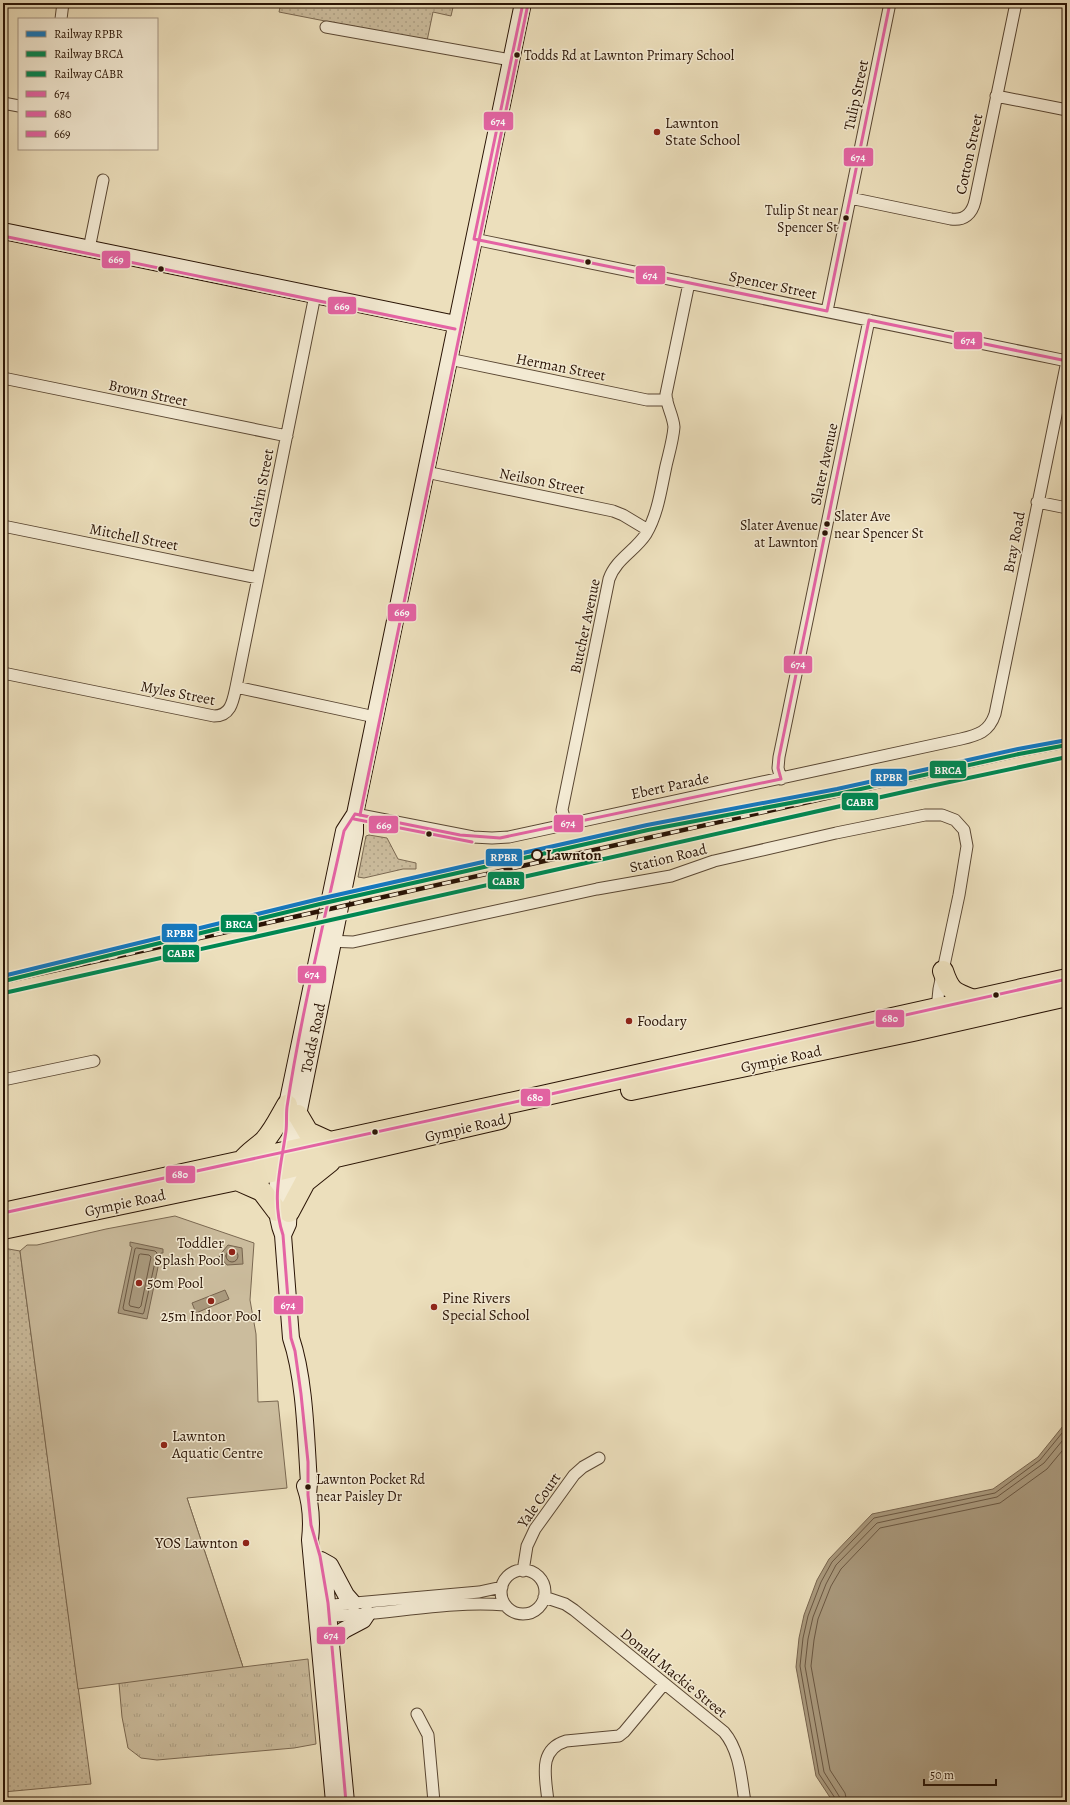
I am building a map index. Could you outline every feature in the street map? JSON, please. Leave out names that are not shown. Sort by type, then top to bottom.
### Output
[{"type":"highway","points":[[943,971],[947,983],[952,991],[974,1000]]},
{"type":"highway","name":"Gympie Road","points":[[941,1016],[974,1000],[1067,979]]},
{"type":"highway","name":"Gympie Road","points":[[3,1229],[286,1160],[941,1016],[1067,996]]},
{"type":"highway","points":[[293,1110],[308,1132],[332,1150],[323,1168],[305,1182],[283,1212],[240,1171],[248,1152],[264,1141],[293,1110]]},
{"type":"highway","name":"Gympie Road","points":[[3,1213],[240,1171]]},
{"type":"street","points":[[61,18],[63,3]]},
{"type":"street","name":"Todds Road","points":[[311,1525],[308,1495],[304,1484],[292,1408],[288,1352],[290,1338],[283,1234],[278,1223],[283,1212],[277,1189],[286,1160],[293,1110],[327,941],[344,830],[355,814],[523,3]]},
{"type":"street","name":"Tulip Street","points":[[827,312],[890,3]]},
{"type":"street","name":"Cotton Street","points":[[850,198],[958,220],[967,216],[971,212],[975,202],[1016,3]]},
{"type":"street","points":[[326,28],[511,60]]},
{"type":"street","points":[[996,96],[1067,110]]},
{"type":"street","points":[[3,103],[18,106]]},
{"type":"street","points":[[89,249],[103,180]]},
{"type":"street","points":[[3,231],[456,324]]},
{"type":"street","name":"Spencer Street","points":[[474,239],[1067,361]]},
{"type":"street","name":"Butcher Avenue","points":[[566,824],[562,810],[609,579],[612,571],[637,545],[648,530],[658,505],[673,431],[673,419],[666,400],[667,390],[689,283]]},
{"type":"street","name":"Galvin Street","points":[[236,687],[315,295]]},
{"type":"street","name":"Slater Avenue","points":[[781,779],[778,768],[779,757],[869,320]]},
{"type":"street","name":"Herman Street","points":[[449,359],[647,400],[666,400]]},
{"type":"street","name":"Bray Road","points":[[988,728],[995,714],[1037,502],[1066,375],[1067,361]]},
{"type":"street","name":"Brown Street","points":[[3,378],[287,436]]},
{"type":"street","name":"Neilson Street","points":[[426,472],[613,511],[623,514],[648,530]]},
{"type":"street","points":[[1037,502],[1067,508]]},
{"type":"street","name":"Mitchell Street","points":[[3,526],[258,578]]},
{"type":"street","name":"Myles Street","points":[[3,673],[214,716],[219,716],[227,712],[232,703],[236,687],[375,717]]},
{"type":"street","name":"Ebert Parade","points":[[355,814],[484,838],[509,837],[974,736],[988,728]]},
{"type":"street","name":"Station Road","points":[[327,941],[353,942],[591,890],[647,881],[671,876],[714,861],[829,834],[912,817],[934,815],[949,817],[959,824],[964,830],[967,846],[961,887],[939,989],[941,1016]]},
{"type":"street","points":[[3,1080],[94,1060]]},
{"type":"street","name":"Yale Court","points":[[523,1571],[527,1546],[535,1529],[574,1475],[583,1467],[599,1458]]},
{"type":"street","points":[[311,1525],[321,1560],[334,1802]]},
{"type":"street","points":[[311,1525],[310,1540],[323,1613],[331,1642],[346,1802]]},
{"type":"street","points":[[321,1560],[330,1565],[346,1595],[353,1604]]},
{"type":"street","points":[[523,1571],[533,1573],[538,1577],[544,1586],[544,1597],[537,1609],[524,1614],[510,1610],[505,1605],[501,1593],[502,1587],[507,1577],[512,1574],[523,1571]]},
{"type":"street","points":[[323,1613],[333,1605],[479,1592],[502,1587]]},
{"type":"street","name":"Donald Mackie Street","points":[[544,1597],[565,1604],[574,1610],[724,1732],[736,1753],[745,1802]]},
{"type":"street","points":[[323,1613],[367,1614],[467,1603],[505,1605]]},
{"type":"street","points":[[331,1642],[344,1630],[363,1620],[367,1614]]},
{"type":"street","points":[[548,1802],[545,1768],[548,1754],[552,1749],[558,1744],[566,1741],[619,1736],[664,1684]]},
{"type":"street","points":[[417,1714],[428,1735],[434,1802]]},
{"type":"green space","points":[[281,3],[454,3],[451,16],[433,12],[427,41],[279,12]]},
{"type":"green space","points":[[369,835],[387,838],[398,859],[416,863],[416,869],[403,869],[364,878],[358,877],[366,836]]},
{"type":"green space","name":"Lawnton Aquatic Centre","points":[[175,1216],[254,1243],[250,1300],[256,1334],[258,1402],[278,1401],[287,1488],[187,1498],[243,1667],[78,1689],[20,1251],[27,1245],[37,1245],[106,1229]]},
{"type":"green space","points":[[3,1248],[20,1251],[91,1784],[3,1792]]},
{"type":"green space","points":[[187,1498],[243,1667],[308,1659],[316,1744],[294,1748],[157,1760],[141,1758],[128,1748],[122,1717],[117,1661]]},
{"type":"water","name":"50m Pool","points":[[130,1242],[163,1249],[147,1319],[118,1313],[132,1247],[130,1246]]},
{"type":"water","name":"Toddler Splash Pool","points":[[228,1245],[242,1248],[243,1264],[227,1265],[219,1256]]},
{"type":"water","name":"25m Indoor Pool","points":[[225,1290],[229,1299],[196,1313],[192,1303]]},
{"type":"water","points":[[1067,1416],[1067,1802],[833,1802],[816,1776],[796,1667],[799,1638],[804,1615],[817,1580],[829,1559],[872,1514],[993,1489],[1038,1457],[1063,1426]]},
{"type":"railway","points":[[3,982],[1019,755],[1067,746]]},
{"type":"rail line","name":"RPBR","points":[[3,976],[319,899],[647,825],[837,789],[1018,749],[1067,740]]},
{"type":"rail line","name":"BRCA","points":[[4,981],[320,904],[648,830],[838,794],[1019,754],[1067,745]]},
{"type":"rail line","name":"CABR","points":[[4,993],[926,787],[1067,757]]},
{"type":"transit line","name":"674","points":[[474,239],[523,3]]},
{"type":"transit line","name":"674","points":[[827,311],[890,3]]},
{"type":"transit line","name":"669","points":[[360,815],[528,4]]},
{"type":"transit line","name":"669","points":[[3,236],[455,329]]},
{"type":"transit line","name":"674","points":[[474,239],[827,311]]},
{"type":"transit line","name":"674","points":[[869,320],[1067,361]]},
{"type":"transit line","name":"674","points":[[781,779],[778,768],[779,757],[869,320]]},
{"type":"transit line","name":"674","points":[[355,814],[460,835],[500,838],[781,779]]},
{"type":"transit line","name":"674","points":[[346,1802],[328,1603],[320,1556],[311,1525],[308,1495],[308,1462],[301,1394],[295,1351],[291,1338],[283,1235],[279,1222],[277,1196],[286,1131],[287,1107],[306,1003],[344,831],[355,814]]},
{"type":"transit line","name":"669","points":[[354,819],[472,842]]},
{"type":"transit line","name":"680","points":[[3,1213],[533,1098],[1067,979]]},
{"type":"place","name":"Todds Rd at Lawnton Primary School","points":[[517,55]]},
{"type":"place","name":"Lawnton State School","points":[[657,132]]},
{"type":"place","name":"Tulip St near Spencer St","points":[[846,218]]},
{"type":"place","name":"Slater Ave near Spencer St","points":[[827,524]]},
{"type":"place","name":"Slater Avenue at Lawnton","points":[[825,533]]},
{"type":"place","name":"Lawnton","points":[[537,855]]},
{"type":"place","name":"Foodary","points":[[629,1021]]},
{"type":"place","name":"Toddler Splash Pool","points":[[232,1252]]},
{"type":"place","name":"50m Pool","points":[[139,1283]]},
{"type":"place","name":"25m Indoor Pool","points":[[211,1301]]},
{"type":"place","name":"Pine Rivers Special School","points":[[434,1307]]},
{"type":"place","name":"Lawnton Aquatic Centre","points":[[164,1445]]},
{"type":"place","name":"Lawnton Pocket Rd near Paisley Dr","points":[[308,1487]]},
{"type":"place","name":"YOS Lawnton","points":[[246,1543]]}]
